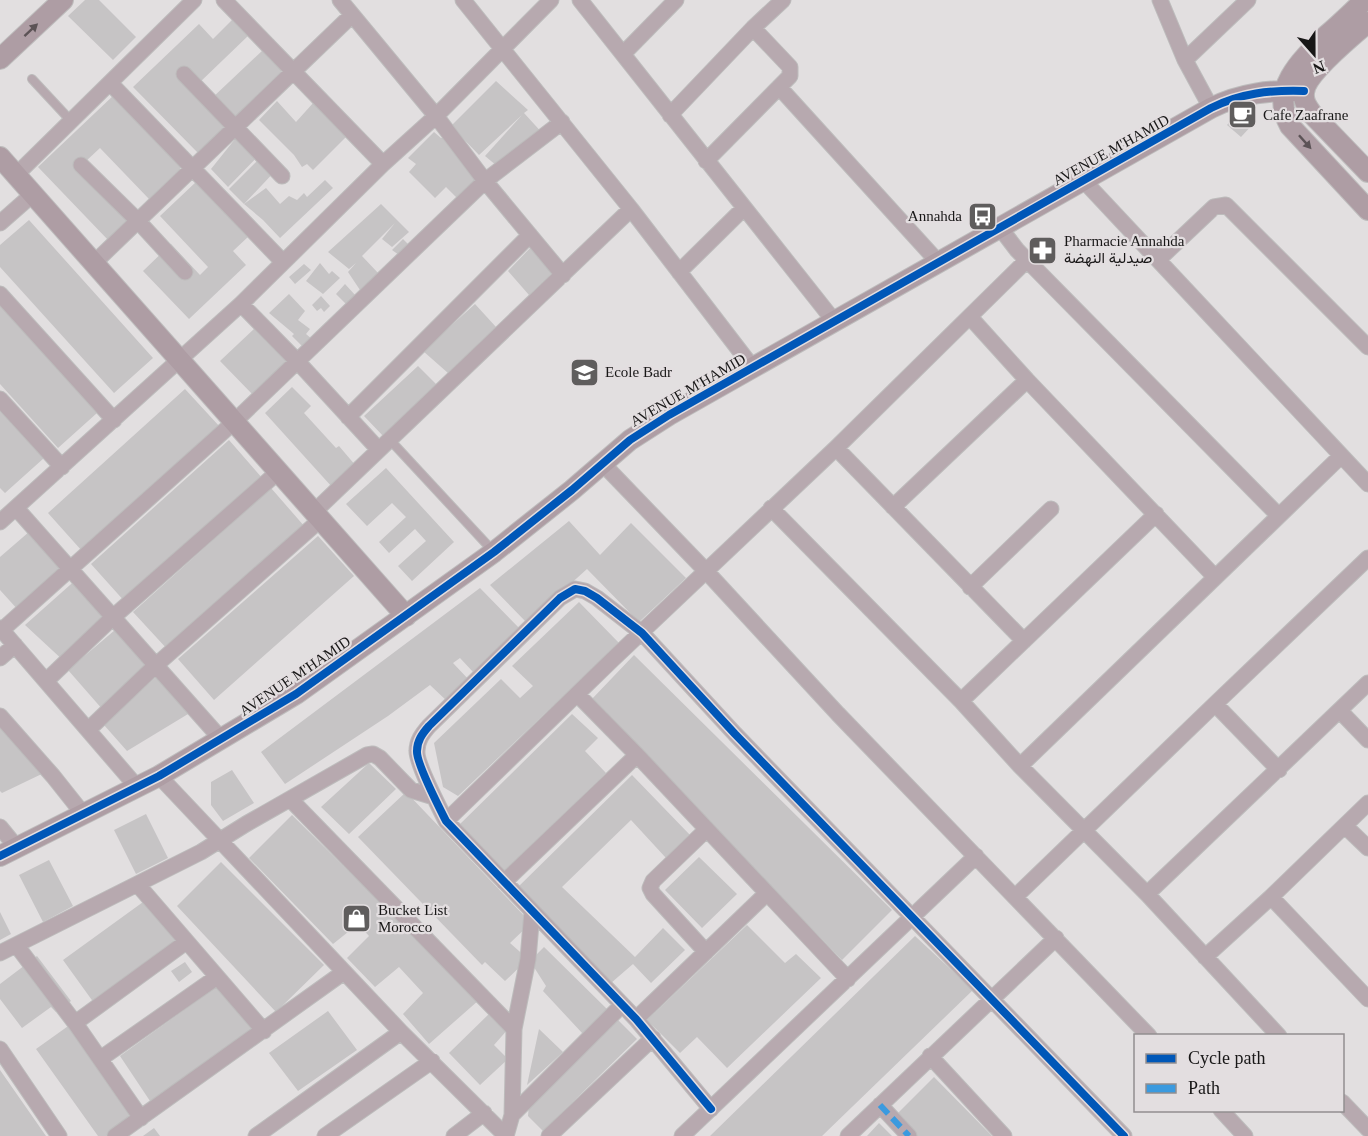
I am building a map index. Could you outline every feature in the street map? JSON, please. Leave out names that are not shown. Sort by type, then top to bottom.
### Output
[{"type":"street","points":[[0,59],[63,0]]},
{"type":"street","points":[[16,175],[195,0]]},
{"type":"street","points":[[224,0],[383,164]]},
{"type":"street","points":[[340,0],[563,275]]},
{"type":"street","points":[[464,0],[631,209],[753,368]]},
{"type":"street","points":[[222,740],[69,569],[7,512],[62,467],[241,304],[383,164],[436,116],[551,0]]},
{"type":"street","points":[[580,0],[834,321]]},
{"type":"street","points":[[623,54],[676,0]]},
{"type":"street","points":[[1160,0],[1185,60],[1211,108]]},
{"type":"street","points":[[1185,60],[1248,0]]},
{"type":"street","points":[[1365,0],[1292,70],[1294,91],[1313,115],[1368,172]]},
{"type":"street","points":[[670,115],[779,1]]},
{"type":"street","points":[[94,263],[352,15]]},
{"type":"street","points":[[1368,22],[1317,69],[1308,81],[1294,91],[1284,110],[1290,126],[1368,210]]},
{"type":"street","points":[[706,161],[790,76],[790,67],[753,27]]},
{"type":"street","points":[[184,74],[282,176]]},
{"type":"street","points":[[111,84],[283,262]]},
{"type":"street","points":[[779,87],[939,263]]},
{"type":"street","name":"AVENUE M'HAMID","points":[[9,852],[159,776],[296,694],[494,552],[630,440],[669,415],[1211,108],[1241,96],[1261,92],[1294,91]]},
{"type":"street","points":[[137,787],[1,629],[234,422],[485,181],[562,122]]},
{"type":"street","points":[[0,157],[406,616]]},
{"type":"street","points":[[81,165],[138,220],[185,272]]},
{"type":"street","points":[[1084,181],[1368,484]]},
{"type":"street","points":[[0,223],[33,194]]},
{"type":"street","points":[[1159,259],[1214,207],[1226,205],[1368,347]]},
{"type":"street","points":[[679,272],[744,208]]},
{"type":"street","points":[[88,729],[317,516],[384,445],[631,209]]},
{"type":"street","points":[[1001,229],[1007,239],[1027,260],[1279,516]]},
{"type":"street","points":[[348,417],[530,235]]},
{"type":"street","points":[[446,821],[705,570],[836,448],[1027,260]]},
{"type":"street","points":[[0,294],[114,420]]},
{"type":"street","points":[[241,304],[348,417],[384,445]]},
{"type":"street","points":[[970,317],[1215,577]]},
{"type":"street","points":[[893,507],[1027,380]]},
{"type":"street","points":[[0,399],[62,467]]},
{"type":"street","points":[[836,448],[1024,641]]},
{"type":"street","points":[[1020,766],[1341,456]]},
{"type":"street","points":[[602,463],[838,714],[1148,1034]]},
{"type":"street","points":[[46,681],[112,618],[278,472]]},
{"type":"street","points":[[771,508],[961,701],[1020,766],[1147,894],[1278,1034]]},
{"type":"street","points":[[970,587],[1051,509]]},
{"type":"street","points":[[961,701],[1156,514]]},
{"type":"street","points":[[1015,897],[1368,558]]},
{"type":"street","points":[[711,1109],[636,1019],[446,821],[416,753],[421,735],[560,598],[575,589],[585,591],[642,633],[743,743],[1125,1136]]},
{"type":"street","points":[[0,658],[15,645]]},
{"type":"street","points":[[1147,894],[1368,683]]},
{"type":"street","points":[[577,694],[848,979]]},
{"type":"street","points":[[1215,704],[1279,770]]},
{"type":"street","points":[[1340,711],[1368,740]]},
{"type":"street","points":[[0,716],[54,776],[84,815]]},
{"type":"street","points":[[0,954],[201,852],[367,755],[373,754],[380,758],[411,790],[434,797]]},
{"type":"street","points":[[504,882],[637,755]]},
{"type":"street","points":[[159,776],[401,1032],[506,1136]]},
{"type":"street","points":[[290,799],[514,1029]]},
{"type":"street","points":[[1205,957],[1368,803]]},
{"type":"street","points":[[1345,826],[1368,848]]},
{"type":"street","points":[[0,827],[9,852]]},
{"type":"street","points":[[706,830],[653,881],[651,888],[652,894],[706,952]]},
{"type":"street","points":[[682,1136],[976,856]]},
{"type":"street","points":[[138,885],[264,1031]]},
{"type":"street","points":[[636,1019],[766,894]]},
{"type":"street","points":[[1271,897],[1368,999]]},
{"type":"street","points":[[506,1136],[512,1115],[514,1029],[528,959],[532,912]]},
{"type":"street","points":[[848,1136],[1056,938]]},
{"type":"street","points":[[75,1023],[186,942]]},
{"type":"street","points":[[17,946],[75,1023],[141,1118]]},
{"type":"street","points":[[115,1136],[344,972]]},
{"type":"street","points":[[100,1059],[217,976]]},
{"type":"street","points":[[512,1115],[622,1005]]},
{"type":"street","points":[[256,1136],[401,1032]]},
{"type":"street","points":[[549,1136],[653,1038]]},
{"type":"street","points":[[0,1050],[59,1136]]},
{"type":"street","points":[[930,1056],[1004,1136]]},
{"type":"street","points":[[325,1136],[432,1061]]},
{"type":"street","points":[[1344,1104],[1368,1129]]},
{"type":"street","points":[[880,1105],[909,1136]]},
{"type":"street","points":[[1223,1112],[1245,1136]]},
{"type":"street","points":[[454,1136],[484,1113]]},
{"type":"lane","points":[[32,79],[72,122]]},
{"type":"lane","points":[[384,445],[494,552]]},
{"type":"building","points":[[85,0],[99,0],[136,37],[113,60],[68,16]]},
{"type":"building","points":[[233,19],[249,35],[198,84],[211,99],[263,50],[283,70],[198,153],[133,87],[199,24],[213,39]]},
{"type":"building","points":[[496,81],[528,110],[524,113],[545,136],[497,166],[485,156],[522,115],[479,155],[451,126]]},
{"type":"building","points":[[115,94],[183,166],[149,199],[100,148],[85,162],[136,215],[109,241],[38,167]]},
{"type":"building","points":[[277,101],[296,122],[314,102],[348,135],[313,170],[307,164],[302,167],[294,155],[259,120]]},
{"type":"building","points":[[1240,110],[1254,123],[1241,137],[1227,125]]},
{"type":"building","points":[[434,132],[441,138],[446,137],[480,176],[457,198],[446,187],[435,198],[409,172],[416,164],[408,158]]},
{"type":"building","points":[[239,134],[261,153],[228,187],[211,169]]},
{"type":"building","points":[[264,154],[278,168],[244,204],[229,189]]},
{"type":"building","points":[[325,180],[333,188],[280,238],[244,204],[266,188],[280,204],[289,196],[297,200],[304,193],[307,197]]},
{"type":"building","points":[[197,181],[249,236],[233,251],[246,265],[189,319],[143,271],[171,244],[200,275],[208,267],[160,216]]},
{"type":"building","points":[[381,204],[409,232],[392,247],[382,239],[395,223],[362,256],[379,274],[360,290],[348,272],[356,263],[349,269],[328,252]]},
{"type":"building","points":[[29,220],[153,358],[114,393],[0,267],[0,245]]},
{"type":"building","points":[[403,239],[409,245],[399,255],[392,250]]},
{"type":"building","points":[[533,245],[554,271],[529,295],[508,271]]},
{"type":"building","points":[[320,263],[329,274],[332,271],[340,278],[323,294],[306,281]]},
{"type":"building","points":[[304,264],[311,270],[295,284],[289,277]]},
{"type":"building","points":[[345,284],[356,296],[347,305],[336,294]]},
{"type":"building","points":[[289,294],[305,311],[298,320],[310,329],[306,334],[313,340],[304,348],[292,336],[294,334],[269,313]]},
{"type":"building","points":[[321,296],[330,306],[324,312],[321,308],[317,311],[312,305]]},
{"type":"building","points":[[475,304],[496,327],[448,373],[423,351]]},
{"type":"building","points":[[0,305],[97,413],[58,448],[0,384]]},
{"type":"building","points":[[255,328],[289,363],[254,396],[220,361]]},
{"type":"building","points":[[418,366],[437,385],[384,437],[364,416]]},
{"type":"building","points":[[292,387],[311,406],[304,413],[336,448],[339,446],[356,466],[332,487],[265,413]]},
{"type":"building","points":[[185,389],[220,427],[82,551],[48,513]]},
{"type":"building","points":[[0,409],[44,458],[5,493],[0,488]]},
{"type":"building","points":[[229,440],[263,479],[126,603],[91,564]]},
{"type":"building","points":[[386,468],[454,542],[412,581],[398,566],[426,541],[415,529],[389,553],[379,542],[406,517],[392,503],[367,526],[346,504]]},
{"type":"building","points":[[271,488],[305,527],[168,650],[133,612]]},
{"type":"building","points":[[569,521],[600,555],[631,523],[686,578],[639,622],[587,569],[527,623],[490,585]]},
{"type":"building","points":[[37,525],[72,565],[19,611],[0,590],[0,557]]},
{"type":"building","points":[[318,536],[354,576],[214,700],[178,659]]},
{"type":"building","points":[[79,577],[111,614],[66,663],[25,625]]},
{"type":"building","points":[[480,588],[521,630],[474,673],[460,658],[453,663],[470,681],[448,702],[430,685],[388,716],[285,784],[261,752]]},
{"type":"building","points":[[579,602],[619,643],[458,796],[443,787],[434,743],[501,679],[520,698],[533,686],[512,666]]},
{"type":"building","points":[[122,624],[156,663],[103,710],[68,670]]},
{"type":"building","points":[[634,655],[892,910],[842,960],[591,700]]},
{"type":"building","points":[[159,674],[193,711],[127,751],[104,725]]},
{"type":"building","points":[[572,714],[598,738],[585,751],[606,773],[503,872],[458,826]]},
{"type":"building","points":[[0,717],[48,771],[2,793],[0,791]]},
{"type":"building","points":[[369,763],[396,789],[349,834],[321,807]]},
{"type":"building","points":[[232,770],[254,803],[223,821],[211,805],[211,782]]},
{"type":"building","points":[[632,775],[690,835],[666,858],[631,820],[562,887],[635,957],[663,928],[685,950],[651,983],[633,964],[611,983],[517,888]]},
{"type":"building","points":[[406,792],[531,923],[510,943],[528,959],[505,981],[485,962],[482,965],[358,837]]},
{"type":"building","points":[[146,814],[168,858],[136,874],[114,830]]},
{"type":"building","points":[[292,815],[479,1000],[429,1044],[403,1014],[423,993],[399,967],[375,987],[347,958],[369,936],[358,924],[333,944],[249,858]]},
{"type":"building","points":[[699,857],[737,894],[702,928],[665,890]]},
{"type":"building","points":[[49,860],[73,906],[43,922],[19,875]]},
{"type":"building","points":[[221,862],[324,965],[276,1012],[177,906]]},
{"type":"building","points":[[150,897],[181,940],[94,1003],[63,960]]},
{"type":"building","points":[[0,912],[11,934],[0,940]]},
{"type":"building","points":[[747,925],[785,963],[796,954],[821,978],[727,1068],[697,1037],[680,1053],[647,1020]]},
{"type":"building","points":[[915,936],[973,990],[822,1136],[710,1136]]},
{"type":"building","points":[[544,947],[608,1010],[583,1034],[543,991],[546,986],[530,961]]},
{"type":"building","points":[[37,956],[71,1001],[56,1012],[51,1007],[22,1028],[0,999],[0,984]]},
{"type":"building","points":[[185,962],[192,972],[179,982],[171,971]]},
{"type":"building","points":[[226,980],[260,1025],[150,1101],[120,1056]]},
{"type":"building","points":[[328,1011],[357,1050],[298,1091],[269,1053]]},
{"type":"building","points":[[492,1011],[509,1028],[494,1045],[508,1059],[480,1085],[449,1053]]},
{"type":"building","points":[[78,1019],[143,1110],[106,1136],[98,1136],[36,1049]]},
{"type":"building","points":[[617,1019],[637,1039],[543,1131],[528,1116],[529,1104]]},
{"type":"building","points":[[539,1029],[563,1052],[527,1085]]},
{"type":"building","points":[[0,1070],[46,1136],[0,1136]]},
{"type":"building","points":[[934,1077],[992,1136],[917,1136],[897,1114]]},
{"type":"building","points":[[879,1123],[892,1136],[867,1136]]},
{"type":"building","points":[[154,1128],[160,1136],[143,1136]]},
{"type":"marked path","points":[[880,1105],[909,1136]]},
{"type":"cycle path","points":[[0,856],[159,776],[296,694],[494,552],[630,440],[669,415],[1211,108],[1233,99],[1256,94],[1304,91]]},
{"type":"cycle path","points":[[711,1109],[636,1019],[446,821],[420,765],[417,747],[429,726],[560,598],[575,589],[585,591],[597,598],[642,633],[735,734],[1124,1136]]},
{"type":"place","name":"Cafe Zaafrane","points":[[1242,115]]},
{"type":"place","name":"Annahda","points":[[983,216]]},
{"type":"place","name":"Pharmacie Annahda صيدلية النهضة","points":[[1043,250]]},
{"type":"place","name":"Ecole Badr","points":[[584,372]]},
{"type":"place","name":"Bucket List Morocco","points":[[357,919]]}]
